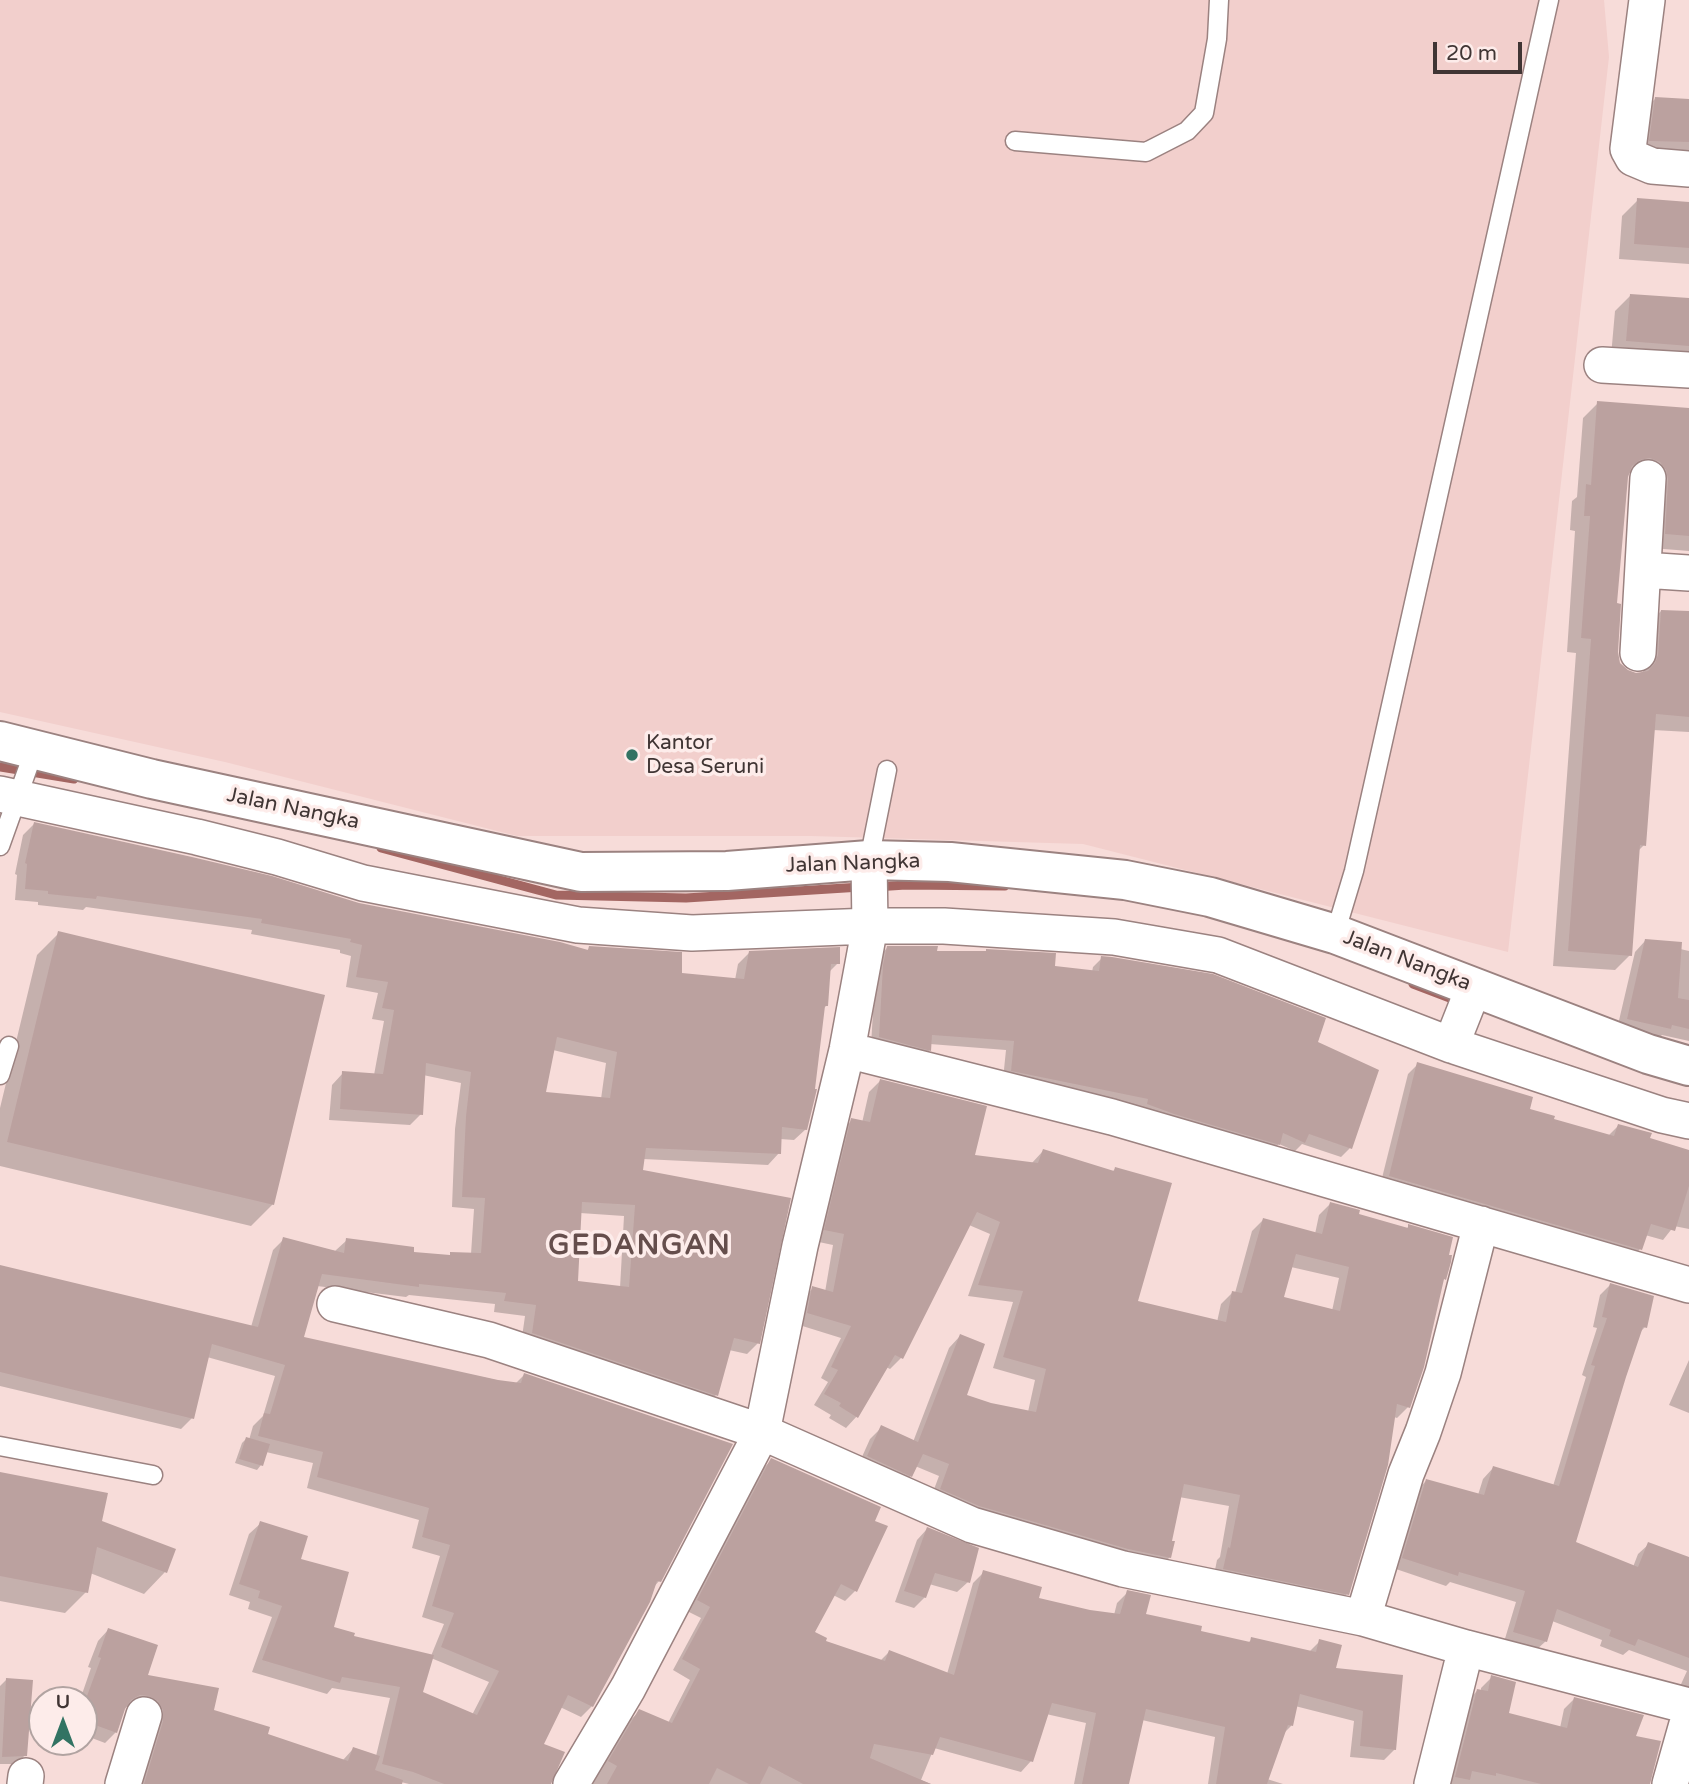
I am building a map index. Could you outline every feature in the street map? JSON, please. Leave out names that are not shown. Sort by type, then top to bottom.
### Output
[{"type":"street","points":[[1647,0],[1628,149],[1633,158],[1652,166],[1689,169]]},
{"type":"street","points":[[1602,365],[1689,370]]},
{"type":"street","points":[[1638,653],[1648,478]]},
{"type":"street","points":[[1643,570],[1689,573]]},
{"type":"street","name":"Jalan Nangka","points":[[22,749],[581,873],[727,870],[870,896],[950,862],[1125,880],[1210,897],[1335,934],[1472,993],[1689,1066]]},
{"type":"street","points":[[12,795],[277,857],[363,883],[578,925],[692,933],[870,896],[944,926],[1114,937],[1218,955],[1662,1115],[1689,1121]]},
{"type":"street","points":[[571,1784],[628,1688],[762,1432],[800,1246],[847,1050],[870,896]]},
{"type":"street","points":[[1453,1041],[1472,993]]},
{"type":"street","points":[[847,1050],[1112,1117],[1689,1286]]},
{"type":"street","points":[[1363,1618],[1406,1474],[1443,1373],[1481,1224]]},
{"type":"street","points":[[335,1304],[489,1340],[762,1432],[972,1525],[1123,1569],[1363,1618],[1466,1648],[1689,1706]]},
{"type":"street","points":[[1432,1784],[1466,1648]]},
{"type":"street","points":[[123,1784],[144,1715]]},
{"type":"street","points":[[1670,1784],[1689,1717]]},
{"type":"lane","points":[[1015,141],[1146,152],[1187,131],[1204,113],[1217,39],[1219,0]]},
{"type":"lane","points":[[1335,934],[1354,870],[1549,0]]},
{"type":"lane","points":[[0,846],[22,749]]},
{"type":"lane","points":[[870,896],[887,770]]},
{"type":"lane","points":[[0,1075],[9,1045]]},
{"type":"lane","points":[[0,1446],[153,1475]]},
{"type":"shaded area","points":[[0,0],[1604,0],[1609,57],[1508,952],[1083,844],[811,836],[517,836],[225,762],[0,712]]},
{"type":"building","points":[[1655,97],[1689,99],[1689,142],[1649,141]]},
{"type":"building","points":[[1637,198],[1689,202],[1689,248],[1634,244]]},
{"type":"building","points":[[1630,294],[1689,298],[1689,346],[1626,341]]},
{"type":"building","points":[[1597,401],[1689,408],[1689,536],[1665,534],[1668,479],[1660,462],[1650,458],[1640,460],[1632,466],[1628,477],[1617,603],[1621,604],[1618,652],[1620,663],[1636,673],[1648,671],[1658,655],[1661,610],[1689,611],[1689,717],[1656,714],[1646,846],[1640,845],[1632,956],[1568,951],[1591,639],[1581,638],[1590,516],[1584,516],[1586,484],[1591,485]]},
{"type":"building","points":[[34,822],[272,876],[359,903],[560,942],[588,950],[589,946],[682,952],[682,973],[744,979],[749,951],[840,947],[840,964],[831,964],[817,1089],[807,1130],[782,1127],[781,1154],[646,1148],[643,1170],[791,1198],[760,1344],[734,1338],[718,1396],[532,1333],[536,1305],[504,1301],[506,1293],[419,1284],[419,1287],[322,1274],[304,1337],[498,1380],[521,1383],[524,1373],[733,1444],[661,1582],[657,1581],[650,1602],[593,1707],[568,1695],[544,1744],[565,1752],[551,1784],[444,1784],[382,1764],[400,1687],[342,1677],[340,1683],[262,1660],[282,1606],[258,1598],[260,1591],[239,1584],[260,1521],[308,1536],[301,1559],[349,1572],[334,1627],[355,1633],[354,1636],[434,1655],[423,1692],[477,1715],[499,1671],[441,1647],[454,1613],[432,1606],[450,1545],[422,1537],[429,1508],[317,1477],[323,1452],[258,1436],[264,1413],[270,1414],[285,1365],[212,1344],[194,1419],[0,1372],[0,1265],[258,1327],[283,1237],[344,1253],[346,1238],[414,1247],[414,1252],[450,1255],[450,1252],[481,1253],[485,1198],[462,1197],[471,1072],[426,1063],[423,1115],[340,1109],[342,1071],[383,1074],[394,1010],[382,1008],[388,982],[356,977],[362,945],[350,942],[351,939],[261,923],[262,919],[25,889],[25,863]],"holes":[[[557,1037],[617,1052],[610,1098],[546,1092]],[[582,1202],[635,1205],[629,1287],[578,1281]]]},
{"type":"building","points":[[58,931],[325,995],[274,1205],[7,1142]]},
{"type":"building","points":[[1645,939],[1682,942],[1678,998],[1689,1000],[1689,1029],[1672,1025],[1671,1029],[1627,1019]]},
{"type":"building","points":[[887,946],[938,946],[937,951],[986,949],[1056,953],[1055,966],[1099,971],[1101,956],[1213,974],[1326,1018],[1318,1042],[1379,1070],[1352,1149],[1309,1134],[1305,1143],[1283,1133],[1280,1145],[1174,1114],[1147,1104],[1148,1099],[1011,1071],[1014,1041],[932,1035],[931,1051],[879,1037],[883,965]]},
{"type":"building","points":[[1417,1062],[1533,1097],[1530,1109],[1555,1116],[1554,1119],[1614,1136],[1618,1124],[1652,1133],[1650,1138],[1689,1150],[1689,1186],[1675,1231],[1651,1224],[1642,1250],[1389,1176]]},
{"type":"building","points":[[880,1079],[987,1106],[975,1155],[1038,1163],[1043,1149],[1114,1171],[1115,1167],[1172,1183],[1138,1301],[1226,1322],[1232,1291],[1242,1293],[1263,1218],[1322,1234],[1330,1202],[1360,1210],[1359,1214],[1408,1228],[1408,1224],[1453,1237],[1449,1255],[1452,1255],[1451,1262],[1446,1280],[1444,1279],[1424,1367],[1410,1408],[1397,1404],[1388,1465],[1349,1595],[1223,1569],[1228,1547],[1230,1548],[1240,1495],[1184,1484],[1171,1558],[1128,1549],[979,1506],[940,1489],[949,1464],[923,1454],[912,1477],[867,1456],[881,1425],[918,1442],[960,1334],[985,1344],[967,1395],[1036,1412],[1046,1369],[1003,1357],[1023,1291],[978,1285],[1000,1222],[977,1212],[903,1359],[895,1355],[858,1418],[839,1406],[841,1403],[824,1394],[838,1370],[831,1367],[851,1326],[807,1313],[812,1286],[833,1292],[844,1234],[824,1230],[851,1118],[870,1122]],"holes":[[[1296,1254],[1349,1267],[1340,1311],[1284,1297]]]},
{"type":"building","points":[[1610,1283],[1654,1296],[1647,1328],[1643,1327],[1626,1377],[1576,1542],[1638,1567],[1648,1542],[1689,1557],[1689,1658],[1638,1639],[1635,1646],[1609,1636],[1611,1630],[1557,1609],[1547,1642],[1513,1632],[1525,1591],[1459,1572],[1458,1576],[1402,1558],[1426,1479],[1484,1495],[1493,1466],[1559,1486],[1595,1366],[1591,1365],[1607,1318],[1602,1317]]},
{"type":"building","points":[[246,1437],[270,1444],[263,1466],[239,1459]]},
{"type":"building","points":[[771,1458],[881,1507],[875,1521],[888,1526],[857,1592],[841,1584],[815,1632],[827,1638],[826,1641],[885,1661],[889,1650],[954,1675],[983,1570],[1042,1587],[1039,1598],[1090,1610],[1120,1614],[1127,1590],[1151,1595],[1146,1614],[1202,1626],[1201,1631],[1250,1642],[1251,1637],[1316,1652],[1319,1639],[1342,1645],[1336,1668],[1403,1675],[1396,1750],[1360,1746],[1363,1711],[1300,1694],[1293,1726],[1288,1725],[1267,1784],[1216,1784],[1225,1727],[1146,1709],[1129,1784],[1082,1784],[1096,1713],[1052,1703],[1033,1762],[940,1737],[933,1755],[874,1744],[870,1758],[931,1784],[803,1784],[769,1766],[760,1784],[749,1784],[717,1768],[709,1784],[607,1784],[617,1766],[608,1761],[639,1709],[672,1723],[700,1669],[682,1659],[710,1607],[697,1600]]},
{"type":"building","points":[[0,1472],[108,1493],[102,1521],[176,1549],[167,1573],[97,1547],[88,1593],[0,1576]]},
{"type":"building","points":[[927,1527],[979,1548],[970,1583],[935,1573],[926,1598],[904,1591]]},
{"type":"building","points":[[108,1628],[158,1645],[148,1675],[219,1688],[214,1710],[270,1727],[268,1734],[348,1761],[353,1747],[380,1756],[375,1770],[403,1780],[402,1784],[144,1784],[163,1721],[163,1710],[158,1701],[140,1695],[131,1700],[125,1709],[117,1733],[98,1726],[98,1686],[91,1686],[101,1658],[98,1657]]},
{"type":"building","points":[[1491,1675],[1516,1682],[1509,1713],[1567,1728],[1574,1697],[1644,1715],[1636,1736],[1661,1741],[1650,1784],[1541,1784],[1496,1773],[1496,1776],[1472,1771],[1470,1780],[1455,1777],[1477,1689],[1488,1691]]},
{"type":"building","points":[[6,1678],[33,1680],[33,1686],[28,1686],[27,1756],[2,1757]]},
{"type":"waterway","points":[[0,767],[74,779]]},
{"type":"waterway","points":[[381,848],[556,895],[686,898],[861,887]]},
{"type":"waterway","points":[[875,887],[1005,886]]},
{"type":"waterway","points":[[1413,984],[1455,1000]]},
{"type":"place","name":"Kantor Desa Seruni","points":[[632,755]]},
{"type":"district","name":"GEDANGAN","points":[[640,1247]]}]
